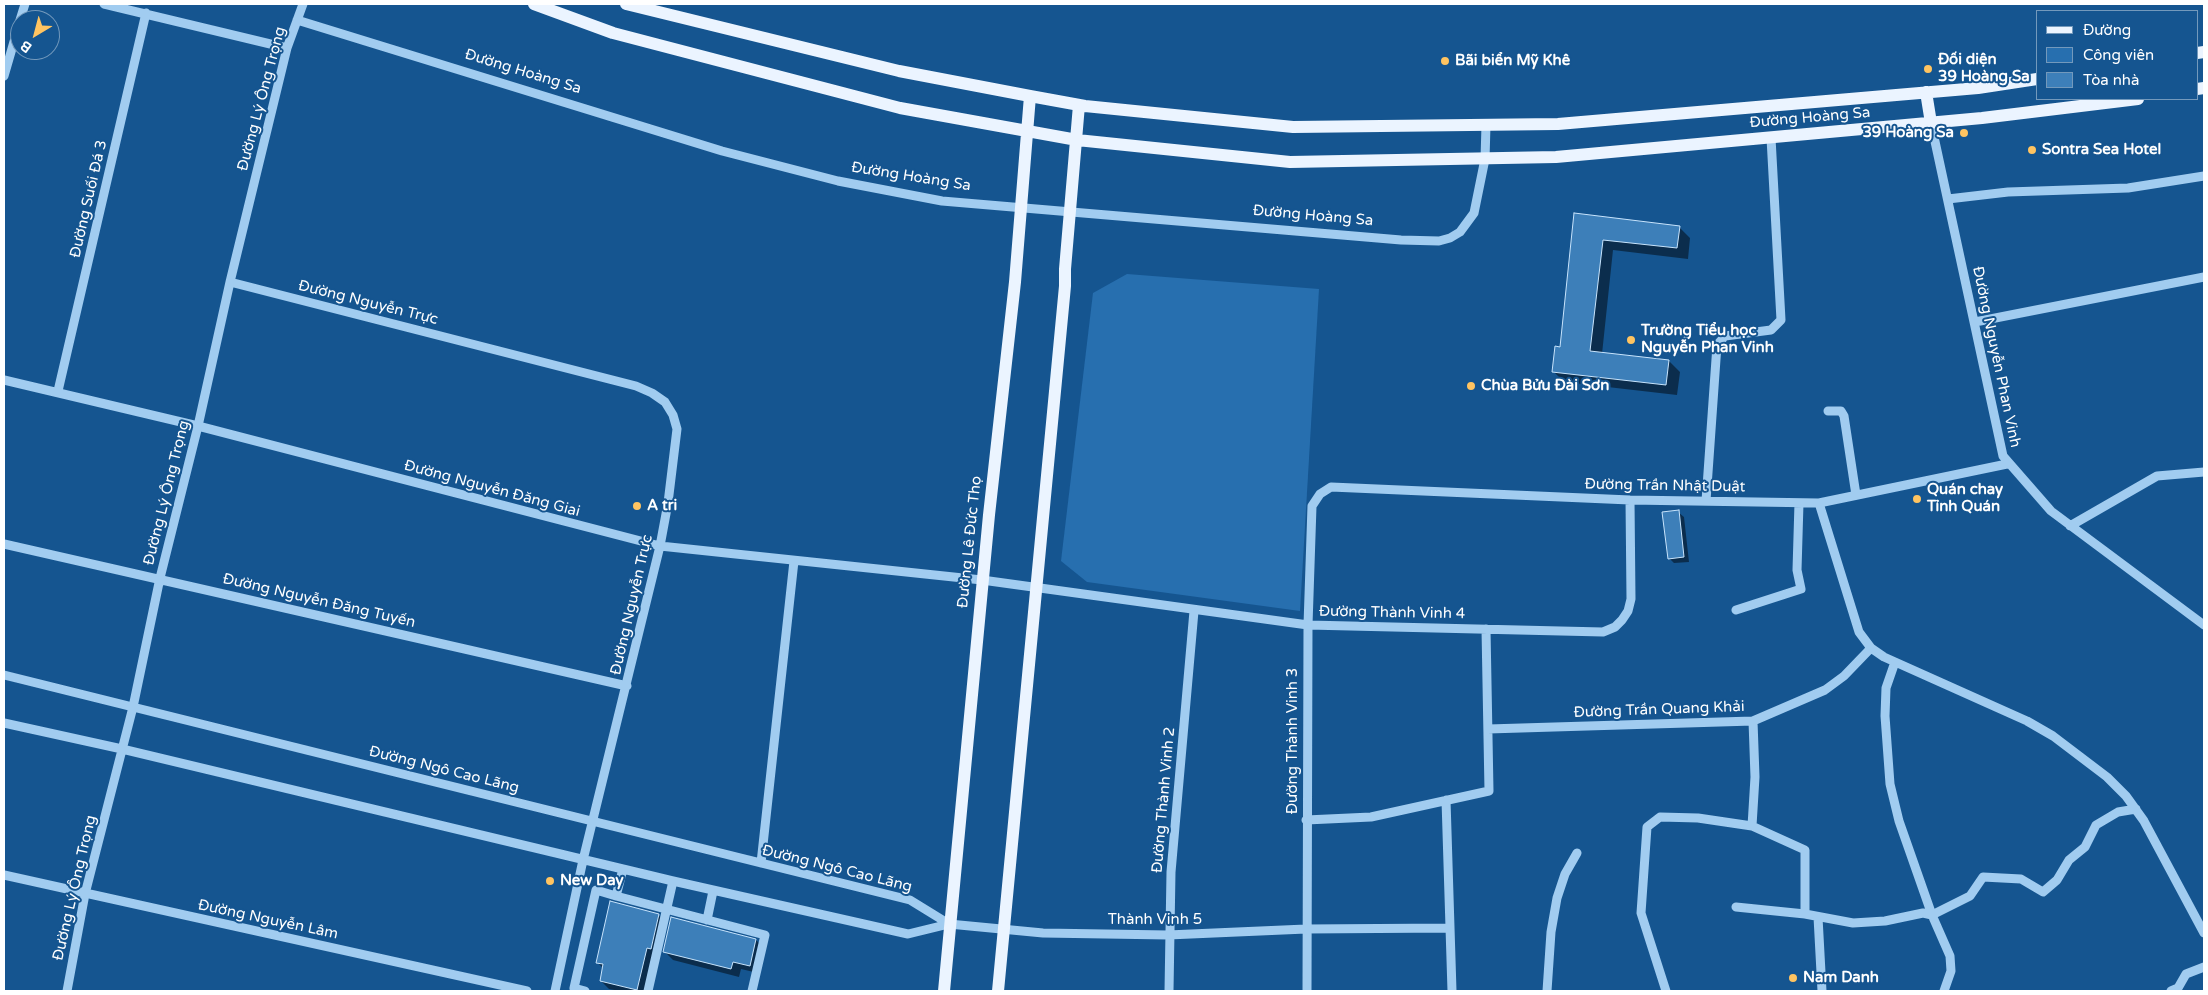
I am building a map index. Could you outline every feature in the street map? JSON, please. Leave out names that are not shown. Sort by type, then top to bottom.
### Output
[{"type":"main road","name":"Đường Hoàng Sa","points":[[534,4],[613,33],[890,106],[1077,140],[1290,162],[1556,157],[1931,123],[2087,107],[2132,100]]},
{"type":"main road","name":"Đường Hoàng Sa","points":[[626,4],[899,71],[1030,96],[1079,105],[1293,127],[1558,124],[1926,92],[2036,79]]},
{"type":"main road","points":[[1926,92],[1931,123]]},
{"type":"main road","name":"Đường Lê Đức Thọ","points":[[944,991],[982,580],[1021,208],[1030,96]]},
{"type":"main road","points":[[998,991],[1038,587],[1079,105]]},
{"type":"street","points":[[104,4],[288,48]]},
{"type":"street","name":"Đường Lý Ông Trọng","points":[[67,991],[85,894],[133,706],[160,578],[198,426],[230,282],[288,48],[303,4]]},
{"type":"street","name":"Đường Suối Đá 3","points":[[58,391],[146,13]]},
{"type":"street","name":"Đường Hoàng Sa","points":[[297,20],[722,151],[774,165],[838,181],[923,198],[1021,208],[1401,240],[1439,241],[1450,238],[1469,223],[1477,204],[1485,158],[1486,125]]},
{"type":"street","points":[[4,76],[10,55]]},
{"type":"street","name":"Đường Nguyễn Phan Vinh","points":[[1931,123],[1975,322],[2000,449],[2007,464],[2051,510],[2070,526],[2204,625]]},
{"type":"street","points":[[1706,501],[1716,345],[1725,336],[1771,330],[1781,320],[1771,138]]},
{"type":"street","points":[[1948,199],[2008,192],[2128,188],[2204,176]]},
{"type":"street","points":[[1975,322],[2204,277]]},
{"type":"street","name":"Đường Nguyễn Trực","points":[[230,282],[636,386],[652,393],[665,402],[673,415],[677,429],[668,503],[660,546],[583,860],[555,991]]},
{"type":"street","name":"Đường Nguyễn Đăng Giai","points":[[4,380],[58,391],[198,426],[660,546],[1038,587]]},
{"type":"street","points":[[1828,411],[1841,411],[1844,416],[1856,495]]},
{"type":"street","name":"Đường Trần Nhật Duật","points":[[1320,494],[1331,487],[1630,500],[1819,503],[2007,464]]},
{"type":"street","points":[[2070,526],[2157,476],[2204,472]]},
{"type":"street","name":"Đường Thành Vinh 3","points":[[1307,991],[1308,625],[1312,506],[1320,494]]},
{"type":"street","name":"Đường Thành Vinh 4","points":[[1038,587],[1194,611],[1308,625],[1603,632],[1615,627],[1628,611],[1630,599],[1630,500]]},
{"type":"street","points":[[1736,610],[1801,589],[1797,570],[1799,503]]},
{"type":"street","points":[[1819,503],[1859,632],[1871,648],[1895,662],[2027,721],[2053,736],[2107,777],[2136,809],[2204,933]]},
{"type":"street","name":"Đường Nguyễn Đăng Tuyến","points":[[4,544],[160,578],[627,686]]},
{"type":"street","points":[[761,863],[794,561]]},
{"type":"street","name":"Đường Thành Vinh 2","points":[[1169,991],[1168,935],[1171,872],[1194,611]]},
{"type":"street","points":[[1306,820],[1371,817],[1489,791],[1486,629]]},
{"type":"street","points":[[1753,721],[1825,690],[1844,676],[1871,648]]},
{"type":"street","points":[[1895,662],[1886,688],[1885,716],[1890,784],[1900,821],[1932,914],[1950,956],[1951,970],[1944,991]]},
{"type":"street","name":"Đường Ngô Cao Lãng","points":[[4,675],[910,900],[949,924]]},
{"type":"street","name":"Đường Trần Quang Khải","points":[[1488,729],[1753,721],[1755,777],[1752,826]]},
{"type":"street","points":[[4,723],[122,749],[623,870],[908,934],[949,924]]},
{"type":"street","points":[[1446,800],[1452,991]]},
{"type":"street","points":[[1736,907],[1805,914],[1853,923],[1885,921],[1923,913],[1932,914],[1970,896],[1983,877],[2021,879],[2043,892],[2056,880],[2069,860],[2085,847],[2096,825],[2118,812],[2136,809]]},
{"type":"street","points":[[1666,991],[1640,912],[1647,827],[1660,817],[1698,818],[1752,826],[1805,850],[1805,914]]},
{"type":"street","points":[[1547,991],[1557,898],[1565,874],[1577,853]]},
{"type":"street","points":[[616,896],[623,870]]},
{"type":"street","name":"Đường Nguyễn Lâm","points":[[4,875],[527,991]]},
{"type":"street","points":[[648,991],[673,881]]},
{"type":"street","points":[[586,991],[574,988],[596,890],[665,910],[765,935],[752,991]]},
{"type":"street","points":[[706,920],[713,890]]},
{"type":"street","points":[[1818,917],[1822,991]]},
{"type":"street","name":"Thành Vinh 5","points":[[949,924],[1005,931],[1168,935],[1306,929],[1450,928]]},
{"type":"street","points":[[563,954],[580,959]]},
{"type":"street","points":[[2171,991],[2178,988],[2186,974],[2204,967]]},
{"type":"green space","points":[[1127,274],[1319,289],[1300,611],[1087,582],[1061,561],[1093,293]]},
{"type":"building","points":[[1574,213],[1680,226],[1677,248],[1603,240],[1590,351],[1669,360],[1666,385],[1552,372],[1555,346],[1560,347]]},
{"type":"building","points":[[1679,510],[1684,557],[1668,559],[1662,512]]},
{"type":"building","points":[[610,901],[659,914],[651,949],[647,948],[637,990],[600,981],[603,964],[596,963]]},
{"type":"building","points":[[671,917],[756,939],[750,966],[733,962],[731,969],[663,952]]},
{"type":"place","name":"Bãi biển Mỹ Khê","points":[[1445,61]]},
{"type":"place","name":"Đối diện 39 Hoàng Sa","points":[[1928,69]]},
{"type":"place","name":"39 Hoàng Sa","points":[[1964,133]]},
{"type":"place","name":"Sontra Sea Hotel","points":[[2032,150]]},
{"type":"place","name":"Trường Tiểu học Nguyễn Phan Vinh","points":[[1631,340]]},
{"type":"place","name":"Chùa Bửu Đài Sơn","points":[[1471,386]]},
{"type":"place","name":"Quán chay Tỉnh Quán","points":[[1917,499]]},
{"type":"place","name":"A tri","points":[[637,506]]},
{"type":"place","name":"New Day","points":[[550,881]]},
{"type":"place","name":"Nam Danh","points":[[1793,978]]}]
